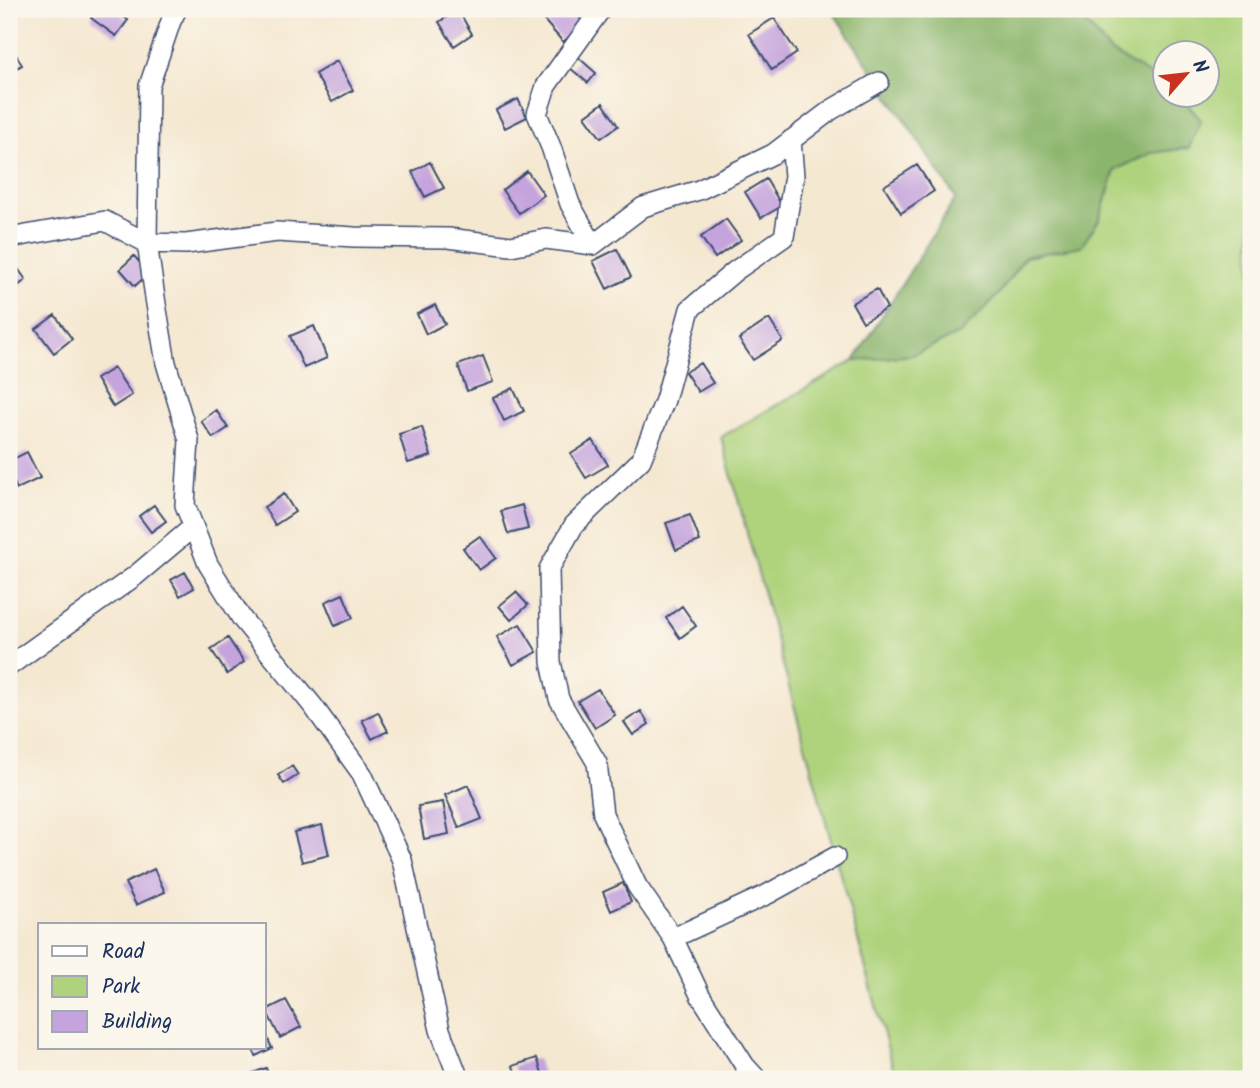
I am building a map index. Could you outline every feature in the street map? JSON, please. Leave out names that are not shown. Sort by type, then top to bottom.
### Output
[{"type":"street","points":[[177,9],[149,86],[147,243],[166,363],[189,440],[185,505],[208,564],[242,619],[313,706],[362,774],[402,860],[440,1030],[459,1079]]},
{"type":"street","points":[[593,245],[570,204],[537,114],[546,86],[601,9]]},
{"type":"street","points":[[9,238],[105,221],[147,243],[186,244],[277,232],[354,237],[448,238],[511,246],[545,239],[593,245],[643,207],[699,190],[772,153],[831,110],[879,82]]},
{"type":"street","points":[[757,1079],[745,1066],[700,995],[673,938],[637,886],[603,814],[597,764],[559,699],[551,662],[549,569],[575,525],[641,460],[665,400],[690,309],[735,271],[784,237],[794,176],[791,140]]},
{"type":"street","points":[[9,666],[135,576],[193,527]]},
{"type":"street","points":[[673,938],[768,894],[835,857]]},
{"type":"green space","points":[[831,9],[1073,9],[1110,51],[1152,76],[1152,108],[1190,108],[1201,120],[1189,148],[1151,153],[1115,170],[1099,220],[1081,246],[1025,257],[998,295],[960,334],[912,355],[854,361],[956,198]]},
{"type":"green space","points":[[1073,9],[1251,9],[1251,1079],[896,1079],[721,437],[854,361],[912,355],[998,295],[1025,257],[1081,245],[1099,220],[1115,170],[1151,153],[1189,147],[1201,121],[1190,108],[1222,108],[1222,38],[1152,38],[1152,76],[1110,51]]},
{"type":"building","points":[[98,9],[113,9],[128,20],[116,36],[91,18]]},
{"type":"building","points":[[553,9],[572,9],[585,24],[563,42],[542,18]]},
{"type":"building","points":[[458,10],[472,34],[454,46],[439,22]]},
{"type":"building","points":[[774,18],[797,53],[772,70],[749,34]]},
{"type":"building","points":[[9,43],[22,65],[9,72]]},
{"type":"building","points":[[579,58],[596,73],[588,83],[570,68]]},
{"type":"building","points":[[337,61],[353,90],[332,102],[315,74]]},
{"type":"building","points":[[518,99],[527,117],[505,128],[496,110]]},
{"type":"building","points":[[603,103],[618,126],[601,138],[585,116]]},
{"type":"building","points":[[430,162],[444,188],[425,197],[412,172]]},
{"type":"building","points":[[917,165],[934,191],[901,213],[884,186]]},
{"type":"building","points":[[527,171],[544,195],[519,213],[502,190]]},
{"type":"building","points":[[766,179],[782,206],[761,218],[745,192]]},
{"type":"building","points":[[726,219],[741,240],[715,258],[701,237]]},
{"type":"building","points":[[617,249],[631,277],[607,289],[593,261]]},
{"type":"building","points":[[9,256],[26,280],[9,292]]},
{"type":"building","points":[[134,256],[149,273],[135,286],[120,269]]},
{"type":"building","points":[[877,289],[887,308],[863,322],[852,303]]},
{"type":"building","points":[[435,305],[445,324],[426,334],[417,314]]},
{"type":"building","points":[[55,315],[72,339],[54,353],[36,329]]},
{"type":"building","points":[[769,319],[783,341],[753,360],[739,339]]},
{"type":"building","points":[[314,326],[327,358],[304,368],[290,336]]},
{"type":"building","points":[[483,356],[493,382],[467,391],[458,365]]},
{"type":"building","points":[[700,363],[713,383],[698,392],[685,372]]},
{"type":"building","points":[[114,368],[132,395],[113,407],[96,379]]},
{"type":"building","points":[[513,388],[524,411],[504,421],[493,398]]},
{"type":"building","points":[[216,410],[228,428],[213,438],[201,421]]},
{"type":"building","points":[[422,427],[431,456],[408,463],[399,434]]},
{"type":"building","points":[[593,440],[608,465],[586,478],[571,454]]},
{"type":"building","points":[[27,452],[40,478],[17,489],[9,473],[9,461]]},
{"type":"building","points":[[284,494],[295,512],[275,525],[264,507]]},
{"type":"building","points":[[154,505],[166,521],[151,532],[139,516]]},
{"type":"building","points":[[522,505],[528,529],[508,534],[501,511]]},
{"type":"building","points":[[690,515],[700,541],[676,550],[666,523]]},
{"type":"building","points":[[480,536],[496,558],[479,570],[463,548]]},
{"type":"building","points":[[185,572],[194,588],[180,596],[171,580]]},
{"type":"building","points":[[516,592],[528,605],[511,620],[499,606]]},
{"type":"building","points":[[343,594],[353,618],[335,626],[325,602]]},
{"type":"building","points":[[682,606],[696,626],[680,638],[666,618]]},
{"type":"building","points":[[520,624],[537,652],[513,665],[497,637]]},
{"type":"building","points":[[228,638],[244,662],[227,674],[211,649]]},
{"type":"building","points":[[598,689],[615,715],[595,728],[578,701]]},
{"type":"building","points":[[641,711],[649,724],[633,735],[624,722]]},
{"type":"building","points":[[378,712],[388,731],[372,739],[362,720]]},
{"type":"building","points":[[292,766],[298,775],[284,784],[278,775]]},
{"type":"building","points":[[468,785],[482,819],[459,828],[445,795]]},
{"type":"building","points":[[443,802],[449,834],[424,839],[418,806]]},
{"type":"building","points":[[322,825],[329,855],[302,862],[294,832]]},
{"type":"building","points":[[154,869],[165,892],[136,905],[125,883]]},
{"type":"building","points":[[623,883],[631,902],[611,911],[603,892]]},
{"type":"building","points":[[286,1000],[301,1027],[280,1038],[266,1010]]},
{"type":"building","points":[[266,1035],[272,1048],[256,1056],[253,1050],[266,1050]]},
{"type":"building","points":[[537,1058],[544,1079],[517,1079],[513,1066]]},
{"type":"building","points":[[266,1068],[270,1079],[242,1077]]}]
